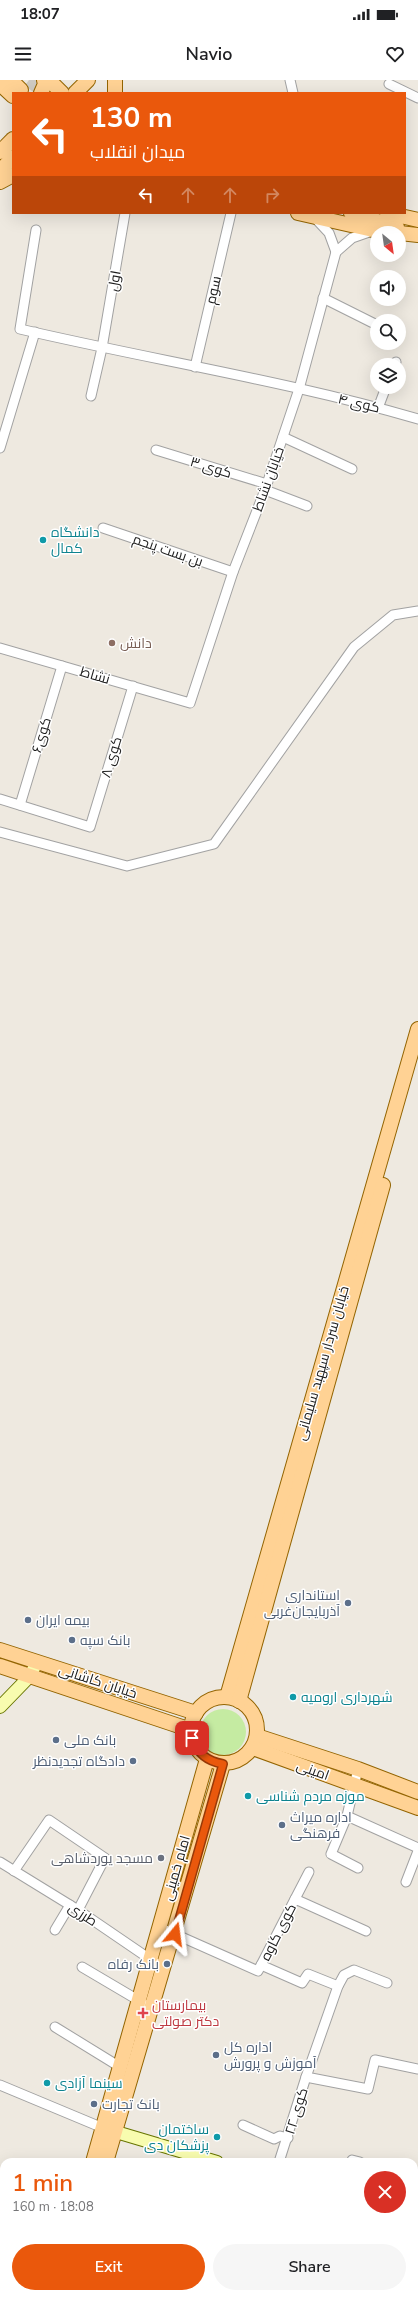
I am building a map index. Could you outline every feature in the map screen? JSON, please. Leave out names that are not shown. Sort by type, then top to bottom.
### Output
[{"type":"main road","points":[[10,80],[23,86]]},
{"type":"main road","points":[[41,92],[45,84],[44,80]]},
{"type":"main road","points":[[77,92],[88,80]]},
{"type":"main road","points":[[115,80],[115,92]]},
{"type":"main road","points":[[0,84],[23,86]]},
{"type":"main road","points":[[0,152],[12,139]]},
{"type":"main road","points":[[0,170],[12,158]]},
{"type":"main road","points":[[0,182],[12,176]]},
{"type":"main road","points":[[302,214],[370,229]]},
{"type":"main road","points":[[354,214],[418,235]]},
{"type":"main road","points":[[391,214],[418,220]]},
{"type":"main road","points":[[405,214],[418,220]]},
{"type":"main road","points":[[406,234],[418,235]]},
{"type":"main road","name":"خیابان سردار سپهبد سلیمانی","points":[[232,1699],[418,1029]]},
{"type":"main road","name":"خیابان سردار سپهبد سلیمانی","points":[[232,1699],[418,1063]]},
{"type":"main road","name":"خیابان کاشانی","points":[[0,1650],[196,1713]]},
{"type":"main road","points":[[0,1666],[191,1730]]},
{"type":"main road","points":[[219,1698],[232,1699],[252,1713],[257,1728],[255,1742],[240,1760],[223,1764],[207,1759],[195,1746],[191,1730],[196,1713],[206,1703],[219,1698]]},
{"type":"main road","name":"امینی","points":[[255,1742],[358,1769],[418,1792]]},
{"type":"main road","name":"امینی","points":[[255,1742],[353,1785],[418,1808]]},
{"type":"main road","name":"امام خمینی","points":[[106,2158],[109,2130],[120,2067],[149,1957],[207,1759]]},
{"type":"main road","name":"امام خمینی","points":[[95,2158],[109,2130],[175,1934],[223,1764]]},
{"type":"street","points":[[290,80],[293,92]]},
{"type":"street","points":[[388,86],[403,92]]},
{"type":"street","points":[[406,93],[418,98]]},
{"type":"street","name":"اول","points":[[91,396],[102,348],[125,214]]},
{"type":"street","name":"سوم","points":[[195,367],[231,214]]},
{"type":"street","points":[[314,217],[328,233],[336,252],[352,238],[370,231]]},
{"type":"street","points":[[0,448],[34,332],[20,329],[36,230]]},
{"type":"street","name":"خیابان نشاط","points":[[190,703],[233,572],[266,487],[299,389],[336,252]]},
{"type":"street","points":[[323,298],[370,322]]},
{"type":"street","name":"کوی ۴","points":[[34,332],[102,348],[299,389],[418,419]]},
{"type":"street","points":[[378,408],[383,394]]},
{"type":"street","points":[[282,438],[352,469]]},
{"type":"street","name":"کوی ۳","points":[[156,450],[266,487]]},
{"type":"street","points":[[266,487],[307,506]]},
{"type":"street","name":"بن بست پنجم","points":[[103,528],[233,572]]},
{"type":"street","points":[[0,832],[127,866],[214,844],[354,647],[393,615],[418,612]]},
{"type":"street","name":"نشاط","points":[[0,648],[190,703]]},
{"type":"street","name":"کوی۶","points":[[20,805],[62,666]]},
{"type":"street","name":"کوی ۸","points":[[20,805],[90,827],[133,686]]},
{"type":"street","points":[[0,799],[20,805]]},
{"type":"street","points":[[0,1707],[30,1676],[37,1662]]},
{"type":"street","points":[[358,1769],[353,1785],[347,1816],[331,1854],[358,1868]]},
{"type":"street","points":[[347,1816],[418,1850],[406,1882]]},
{"type":"street","points":[[14,1871],[49,1820],[105,1858],[74,1908],[55,1930]]},
{"type":"street","name":"طرزی","points":[[0,1862],[74,1908],[149,1957],[163,1968]]},
{"type":"street","points":[[295,1899],[309,1872]]},
{"type":"street","name":"کوی کاوه","points":[[260,1968],[295,1899],[366,1931]]},
{"type":"street","points":[[159,1926],[175,1934],[260,1968],[302,1983],[308,1974],[338,1986]]},
{"type":"street","points":[[82,1966],[137,2001],[151,2007]]},
{"type":"street","points":[[306,2077],[338,1986],[344,1975],[354,1970],[387,1983]]},
{"type":"street","points":[[55,2028],[120,2067]]},
{"type":"street","name":"کوی ۲۲","points":[[280,2158],[306,2077],[368,2089],[376,2060],[418,2069]]},
{"type":"street","points":[[0,2085],[109,2130],[204,2158]]},
{"type":"street","points":[[243,2125],[274,2139],[280,2136],[288,2138]]},
{"type":"green space","points":[[219,1709],[227,1709],[236,1713],[242,1719],[246,1732],[242,1745],[236,1751],[227,1755],[219,1755],[210,1751],[204,1745],[200,1736],[200,1728],[204,1719],[210,1713]]},
{"type":"tunnel","points":[[29,80],[45,92]]},
{"type":"place","name":"دانشگاه کمال","points":[[43,540]]},
{"type":"place","name":"دانش","points":[[112,643]]},
{"type":"place","name":"استانداری آذربایجان‌غربی","points":[[348,1603]]},
{"type":"place","name":"بیمه ایران","points":[[28,1620]]},
{"type":"place","name":"بانک سپه","points":[[72,1640]]},
{"type":"place","name":"شهرداری ارومیه","points":[[293,1697]]},
{"type":"place","name":"بانک ملی","points":[[56,1740]]},
{"type":"place","name":"دادگاه تجدیدنظر","points":[[133,1761]]},
{"type":"place","name":"موزه مردم شناسی","points":[[248,1796]]},
{"type":"place","name":"اداره میراث فرهنگی","points":[[282,1825]]},
{"type":"place","name":"مسجد یوردشاهی","points":[[161,1858]]},
{"type":"place","name":"بانک رفاه","points":[[167,1964]]},
{"type":"place","name":"بیمارستان دکتر صولتی","points":[[143,2013]]},
{"type":"place","name":"اداره کل آموزش و پرورش","points":[[216,2055]]},
{"type":"place","name":"سینما آزادی","points":[[47,2083]]},
{"type":"place","name":"بانک تجارت","points":[[94,2104]]},
{"type":"place","name":"ساختمان پزشکان دی","points":[[217,2137]]},
{"type":"route","points":[[175,1934],[223,1764],[207,1759],[200,1753],[192,1738]]}]
